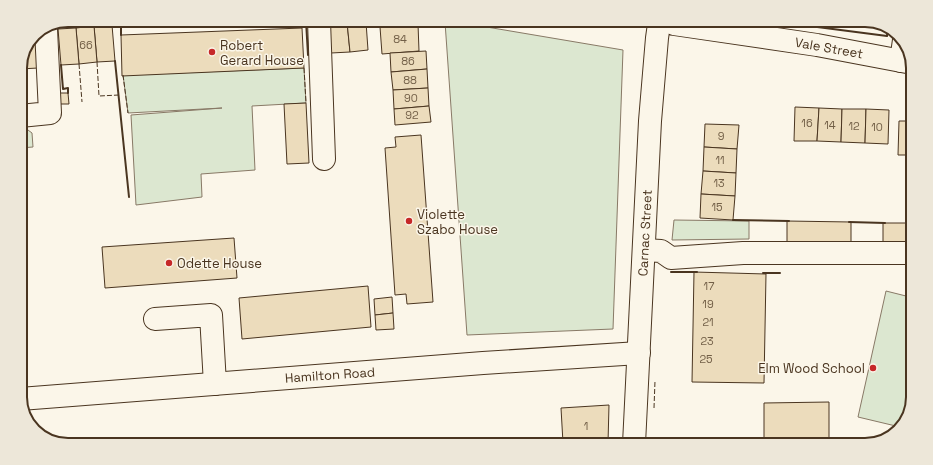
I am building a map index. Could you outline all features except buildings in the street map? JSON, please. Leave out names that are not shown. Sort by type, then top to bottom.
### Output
[{"type":"street","points":[[319,27],[324,159]]},
{"type":"street","name":"Carnac Street","points":[[634,438],[650,121],[659,27]]},
{"type":"street","name":"Vale Street","points":[[706,27],[817,45],[904,55]]},
{"type":"street","points":[[27,115],[50,113],[46,33]]},
{"type":"street","points":[[644,250],[661,250],[671,258],[743,253],[906,253]]},
{"type":"street","points":[[154,319],[211,315],[215,384]]},
{"type":"street","name":"Hamilton Road","points":[[27,398],[483,363],[639,353]]},
{"type":"green space","points":[[445,27],[487,27],[623,50],[613,329],[467,335]]},
{"type":"green space","points":[[304,68],[306,103],[252,106],[255,170],[201,174],[202,197],[136,205],[131,115],[222,108],[128,113],[123,75]]},
{"type":"green space","points":[[27,130],[32,133],[33,147],[27,147]]},
{"type":"green space","points":[[674,220],[749,221],[749,239],[672,240]]},
{"type":"green space","points":[[886,291],[906,296],[905,408],[894,426],[858,417]]},
{"type":"fence","points":[[97,62],[99,96],[119,95]]},
{"type":"fence","points":[[79,64],[82,102]]},
{"type":"fence","points":[[304,68],[306,103]]},
{"type":"fence","points":[[123,75],[128,113]]},
{"type":"fence","points":[[654,408],[655,381]]},
{"type":"wall","points":[[121,27],[121,35]]},
{"type":"wall","points":[[306,27],[308,55]]},
{"type":"wall","points":[[817,27],[887,36],[887,34]]},
{"type":"wall","points":[[115,61],[129,197]]},
{"type":"wall","points":[[61,65],[63,89],[68,88],[68,93]]},
{"type":"wall","points":[[733,220],[789,221]]},
{"type":"wall","points":[[849,222],[885,223]]},
{"type":"wall","points":[[671,272],[697,272]]},
{"type":"wall","points":[[763,273],[780,273]]},
{"type":"place","name":"Robert Gerard House","points":[[212,52]]},
{"type":"place","name":"Violette Szabo House","points":[[409,221]]},
{"type":"place","name":"Odette House","points":[[169,263]]},
{"type":"place","name":"Elm Wood School","points":[[873,368]]}]
